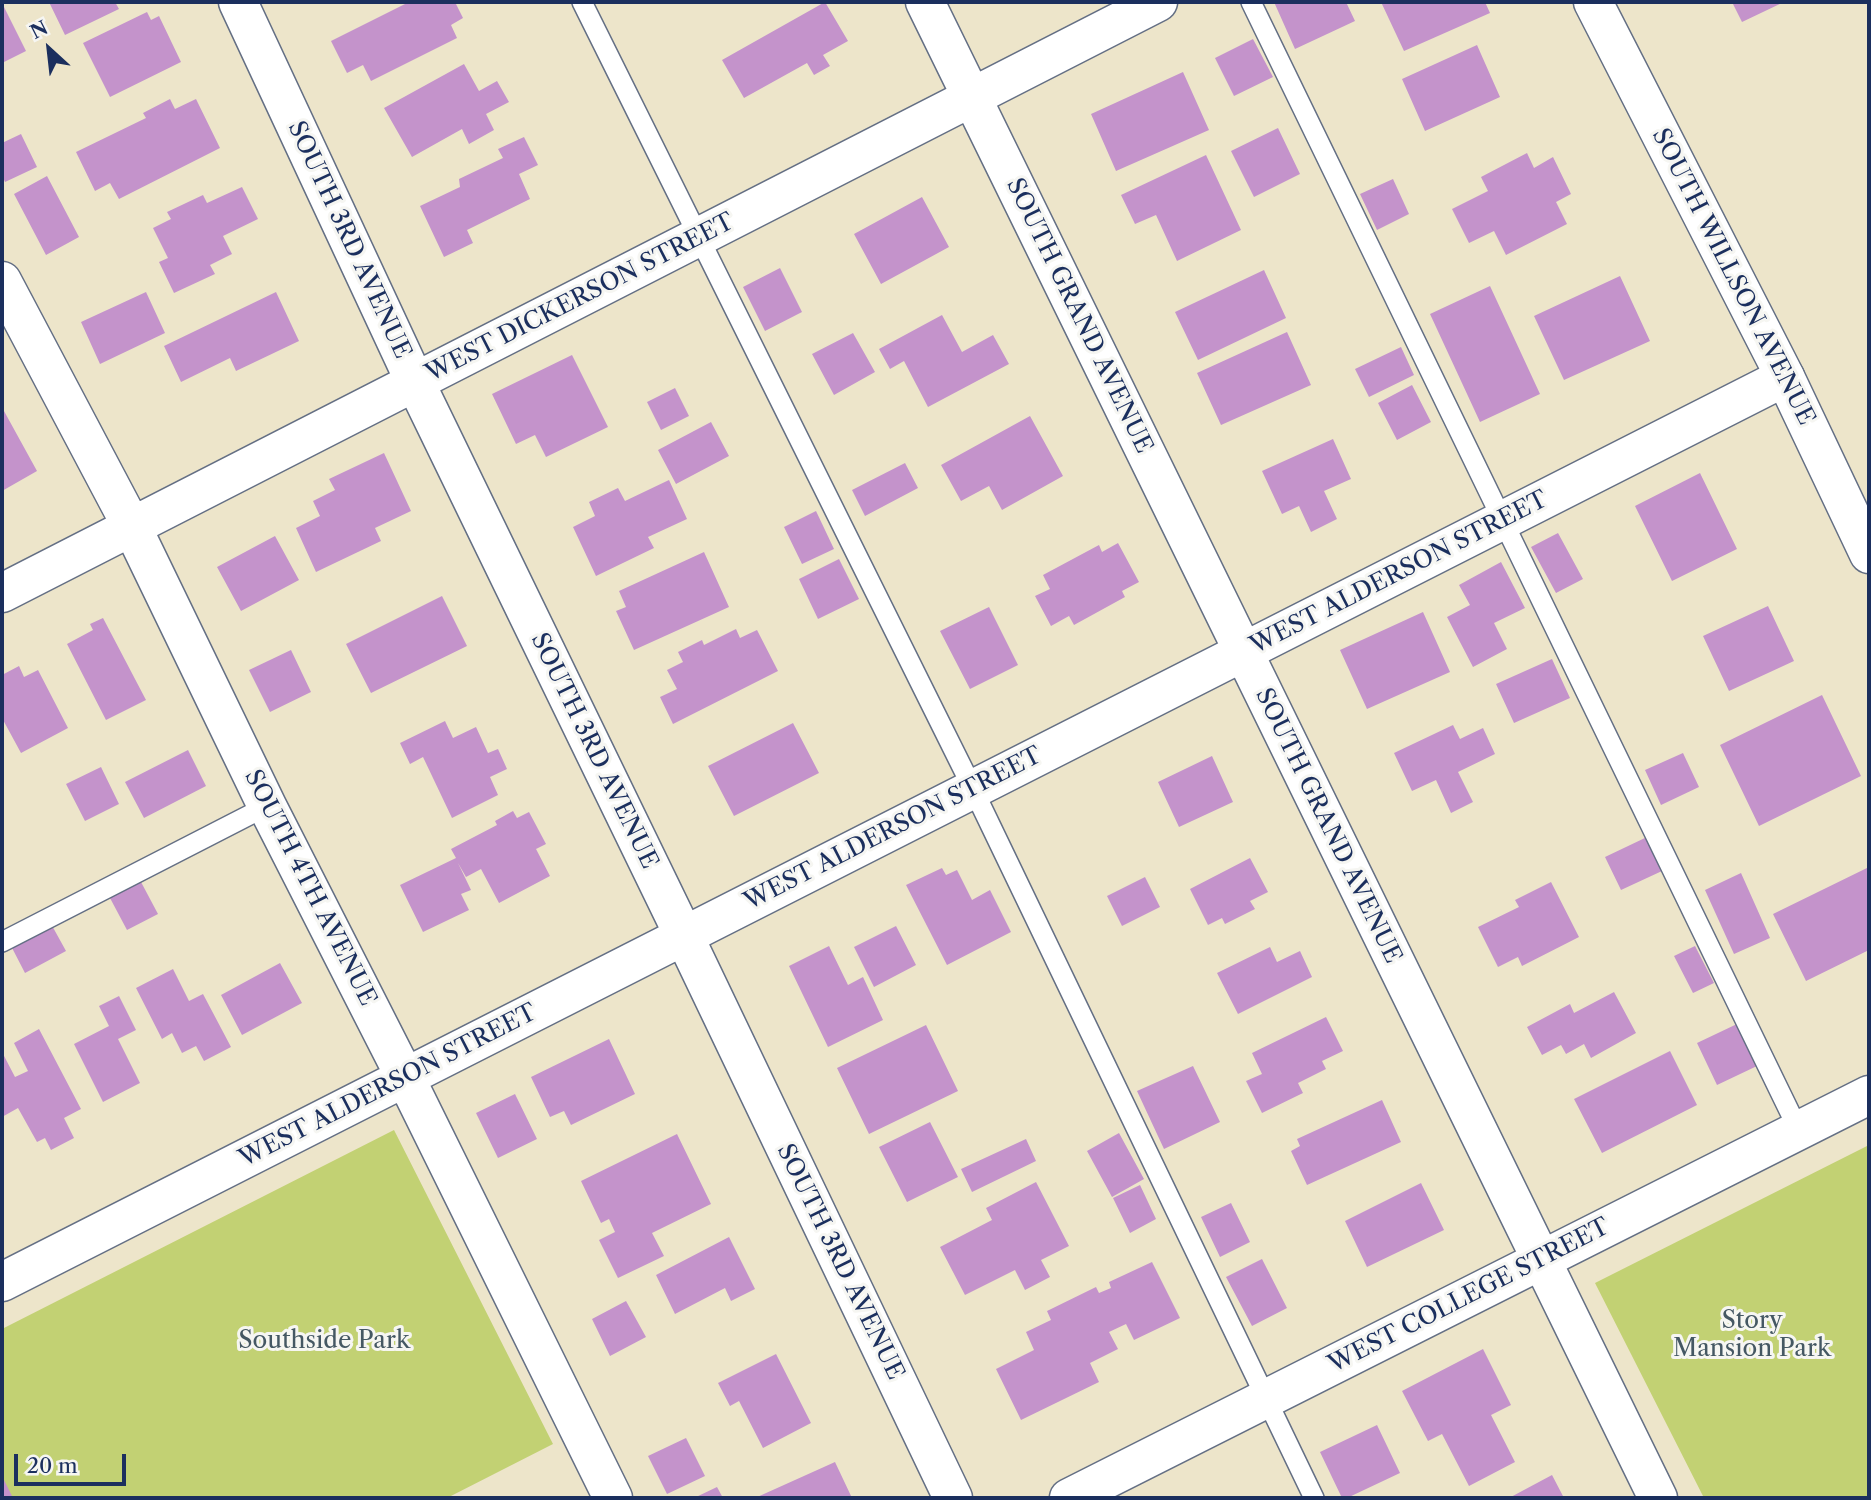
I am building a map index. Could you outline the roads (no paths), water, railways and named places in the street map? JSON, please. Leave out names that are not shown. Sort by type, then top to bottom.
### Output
[{"type":"street","name":"SOUTH 3RD AVENUE","points":[[238,2],[415,382],[953,1498]]},
{"type":"street","name":"SOUTH GRAND AVENUE","points":[[925,2],[1658,1498]]},
{"type":"street","name":"WEST DICKERSON STREET","points":[[2,593],[1158,2]]},
{"type":"street","name":"SOUTH WILLSON AVENUE","points":[[1593,2],[1785,377],[1869,554]]},
{"type":"street","name":"SOUTH 4TH AVENUE","points":[[2,281],[132,527],[267,806],[405,1077],[613,1498]]},
{"type":"street","name":"WEST ALDERSON STREET","points":[[2,1282],[1785,377]]},
{"type":"street","name":"WEST COLLEGE STREET","points":[[1069,1498],[1869,1095]]},
{"type":"lane","points":[[582,2],[973,789],[1314,1498]]},
{"type":"lane","points":[[1251,2],[1799,1131]]},
{"type":"lane","points":[[2,942],[267,806]]},
{"type":"park label","name":"Story Mansion Park","points":[[1752,1335]]},
{"type":"park label","name":"Southside Park","points":[[324,1341]]}]
